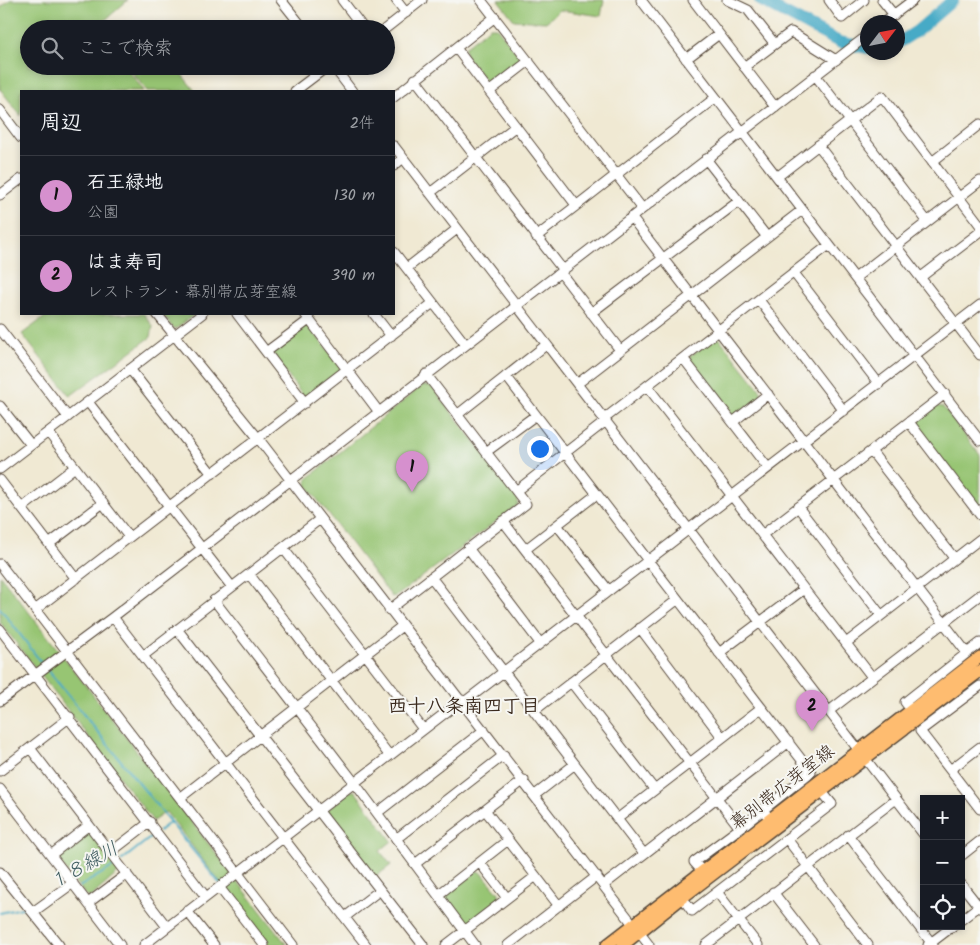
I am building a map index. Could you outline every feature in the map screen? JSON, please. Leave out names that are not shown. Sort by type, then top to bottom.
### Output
[{"type":"main road","name":"幕別帯広芽室線","points":[[680,894],[702,872],[911,710],[940,702],[980,657]]},
{"type":"main road","name":"幕別帯広芽室線","points":[[607,945],[637,928],[770,819],[823,793],[980,671]]},
{"type":"main road","name":"幕別帯広芽室線","points":[[623,945],[637,928]]},
{"type":"street","points":[[281,0],[297,20]]},
{"type":"street","points":[[342,0],[357,20]]},
{"type":"street","points":[[396,0],[406,13]]},
{"type":"street","points":[[395,21],[422,0]]},
{"type":"street","points":[[481,0],[642,208]]},
{"type":"street","points":[[641,0],[980,441]]},
{"type":"street","points":[[693,0],[776,106]]},
{"type":"street","points":[[728,0],[748,10],[774,43]]},
{"type":"street","points":[[828,0],[842,18],[864,0]]},
{"type":"street","points":[[882,0],[894,15],[913,0]]},
{"type":"street","points":[[395,96],[495,18]]},
{"type":"street","points":[[744,67],[791,32],[839,57]]},
{"type":"street","points":[[686,59],[719,34]]},
{"type":"street","points":[[0,701],[113,617],[860,41]]},
{"type":"street","points":[[456,48],[576,205]]},
{"type":"street","points":[[490,91],[529,61]]},
{"type":"street","points":[[297,90],[320,75]]},
{"type":"street","points":[[339,75],[351,90]]},
{"type":"street","points":[[815,75],[927,222]]},
{"type":"street","points":[[416,79],[620,350]]},
{"type":"street","points":[[777,177],[882,96],[980,225]]},
{"type":"street","points":[[536,237],[716,98]]},
{"type":"street","points":[[0,110],[20,137]]},
{"type":"street","points":[[932,162],[980,124]]},
{"type":"street","points":[[430,193],[516,126]]},
{"type":"street","points":[[818,145],[980,355]]},
{"type":"street","points":[[395,147],[920,830]]},
{"type":"street","points":[[395,165],[403,158]]},
{"type":"street","points":[[706,159],[767,237]]},
{"type":"street","points":[[2,190],[20,180]]},
{"type":"street","points":[[855,278],[895,245],[980,181]]},
{"type":"street","points":[[591,313],[739,201]]},
{"type":"street","points":[[577,384],[802,210]]},
{"type":"street","points":[[631,217],[966,653]]},
{"type":"street","points":[[407,268],[458,229]]},
{"type":"street","points":[[921,277],[980,232]]},
{"type":"street","points":[[516,491],[647,386],[829,245]]},
{"type":"street","points":[[395,253],[466,345]]},
{"type":"street","points":[[794,273],[879,384]]},
{"type":"street","points":[[759,300],[844,410]]},
{"type":"street","points":[[35,610],[434,303]]},
{"type":"street","points":[[144,945],[155,942],[167,927],[282,836],[423,729],[504,672],[980,305]]},
{"type":"street","points":[[158,315],[258,438],[389,610],[524,780],[649,945]]},
{"type":"street","points":[[0,469],[201,315]]},
{"type":"street","points":[[238,315],[305,403]]},
{"type":"street","points":[[375,315],[391,336]]},
{"type":"street","points":[[266,352],[307,317],[379,412]]},
{"type":"street","points":[[1,331],[68,417]]},
{"type":"street","points":[[457,414],[546,345]]},
{"type":"street","points":[[683,358],[768,468]]},
{"type":"street","points":[[130,369],[212,474]]},
{"type":"street","points":[[389,610],[526,504],[426,374]]},
{"type":"street","points":[[506,376],[811,772],[770,819],[740,828],[694,862],[702,872]]},
{"type":"street","points":[[647,386],[872,677]]},
{"type":"street","points":[[733,422],[768,394]]},
{"type":"street","points":[[762,535],[944,394]]},
{"type":"street","points":[[88,402],[232,587]]},
{"type":"street","points":[[0,406],[31,445]]},
{"type":"street","points":[[486,452],[536,415]]},
{"type":"street","points":[[909,422],[980,515]]},
{"type":"street","points":[[48,432],[129,537]]},
{"type":"street","points":[[871,451],[954,558]]},
{"type":"street","points":[[22,508],[75,467]]},
{"type":"street","points":[[0,480],[76,579]]},
{"type":"street","points":[[526,549],[598,494]]},
{"type":"street","points":[[50,544],[103,503]]},
{"type":"street","points":[[798,507],[881,616]]},
{"type":"street","points":[[143,656],[320,519]]},
{"type":"street","points":[[503,521],[740,828]]},
{"type":"street","points":[[558,525],[609,591]]},
{"type":"street","points":[[846,644],[980,539]]},
{"type":"street","points":[[283,548],[423,729]]},
{"type":"street","points":[[468,548],[540,644]]},
{"type":"street","points":[[0,564],[293,945]]},
{"type":"street","points":[[249,574],[388,755]]},
{"type":"street","points":[[431,577],[644,854]]},
{"type":"street","points":[[719,653],[804,589]]},
{"type":"street","points":[[829,711],[980,595]]},
{"type":"street","points":[[214,600],[354,782],[475,945]]},
{"type":"street","points":[[534,711],[677,600]]},
{"type":"street","points":[[113,617],[345,917],[362,944]]},
{"type":"street","points":[[180,798],[402,626]]},
{"type":"street","points":[[640,628],[722,737]]},
{"type":"street","points":[[177,629],[423,945]]},
{"type":"street","points":[[1,631],[70,717],[206,897]]},
{"type":"street","points":[[911,710],[905,702],[980,643]]},
{"type":"street","points":[[571,682],[654,789]]},
{"type":"street","points":[[980,686],[940,702],[920,731],[980,809]]},
{"type":"street","points":[[617,818],[761,708]]},
{"type":"street","points":[[0,771],[70,717]]},
{"type":"street","points":[[377,813],[484,730]]},
{"type":"street","points":[[604,885],[789,742]]},
{"type":"street","points":[[950,770],[980,747]]},
{"type":"street","points":[[30,748],[167,927]]},
{"type":"street","points":[[396,839],[504,755]]},
{"type":"street","points":[[535,795],[575,764]]},
{"type":"street","points":[[415,864],[524,780]]},
{"type":"street","points":[[0,790],[120,945]]},
{"type":"street","points":[[680,894],[692,910],[832,804],[823,793]]},
{"type":"street","points":[[706,945],[896,799]]},
{"type":"street","points":[[485,810],[559,906]]},
{"type":"street","points":[[111,852],[150,822]]},
{"type":"street","points":[[51,855],[89,825]]},
{"type":"street","points":[[848,835],[931,944],[947,930]]},
{"type":"street","points":[[786,839],[868,945]]},
{"type":"street","points":[[438,895],[508,840]]},
{"type":"street","points":[[965,853],[980,841]]},
{"type":"street","points":[[480,863],[507,898]]},
{"type":"street","points":[[0,872],[33,912],[54,943]]},
{"type":"street","points":[[88,903],[127,874]]},
{"type":"street","points":[[446,945],[536,876]]},
{"type":"street","points":[[508,945],[597,876]]},
{"type":"street","points":[[33,912],[73,883]]},
{"type":"street","points":[[962,885],[979,907],[965,917]]},
{"type":"street","points":[[219,887],[264,945]]},
{"type":"street","points":[[345,917],[380,890]]},
{"type":"street","points":[[717,892],[758,945]]},
{"type":"street","points":[[773,892],[814,945]]},
{"type":"street","points":[[187,911],[214,945]]},
{"type":"green space","points":[[10,0],[128,0],[105,20],[20,20],[20,75],[132,75],[143,90],[20,90],[20,115],[0,89],[0,8]]},
{"type":"green space","points":[[498,0],[604,0],[601,16],[560,10],[546,22],[514,20]]},
{"type":"green space","points":[[490,27],[496,27],[519,56],[519,63],[494,82],[487,83],[465,54],[465,47]]},
{"type":"green space","points":[[134,75],[182,75],[194,90],[146,90]]},
{"type":"green space","points":[[48,315],[145,315],[153,326],[151,337],[70,396],[22,334]]},
{"type":"green space","points":[[163,315],[194,315],[177,328],[173,328]]},
{"type":"green space","points":[[307,324],[341,366],[340,371],[308,396],[303,396],[273,356],[273,351]]},
{"type":"green space","points":[[716,337],[719,338],[761,391],[761,396],[736,416],[732,416],[691,364],[689,357]]},
{"type":"green space","points":[[423,385],[432,387],[518,498],[518,505],[398,595],[392,597],[307,486],[307,479]]},
{"type":"green space","points":[[937,406],[943,407],[980,455],[980,510],[916,429],[916,421]]},
{"type":"green space","points":[[0,575],[287,945],[268,945],[166,812],[153,821],[0,622]]},
{"type":"green space","points":[[350,791],[355,791],[392,841],[380,851],[391,865],[374,878],[326,816],[327,810]]},
{"type":"green space","points":[[89,829],[120,871],[91,897],[87,897],[56,858],[57,855]]},
{"type":"green space","points":[[475,871],[481,872],[499,893],[499,899],[468,924],[463,924],[446,900],[447,894]]},
{"type":"waterway","points":[[760,0],[839,42],[860,46]]},
{"type":"waterway","points":[[905,39],[917,31],[953,0]]},
{"type":"waterway","points":[[0,608],[44,666]]},
{"type":"waterway","points":[[47,669],[220,884]]},
{"type":"waterway","name":"１８線川","points":[[159,831],[170,822]]},
{"type":"waterway","name":"１８線川","points":[[121,861],[155,834]]},
{"type":"waterway","name":"１８線川","points":[[79,887],[116,865]]},
{"type":"waterway","name":"１８線川","points":[[0,913],[26,907]]},
{"type":"place","name":"石王緑地","points":[[412,492]]},
{"type":"place","name":"はま寿司","points":[[812,731]]},
{"type":"district","name":"西十八条南四丁目","points":[[464,705]]}]
